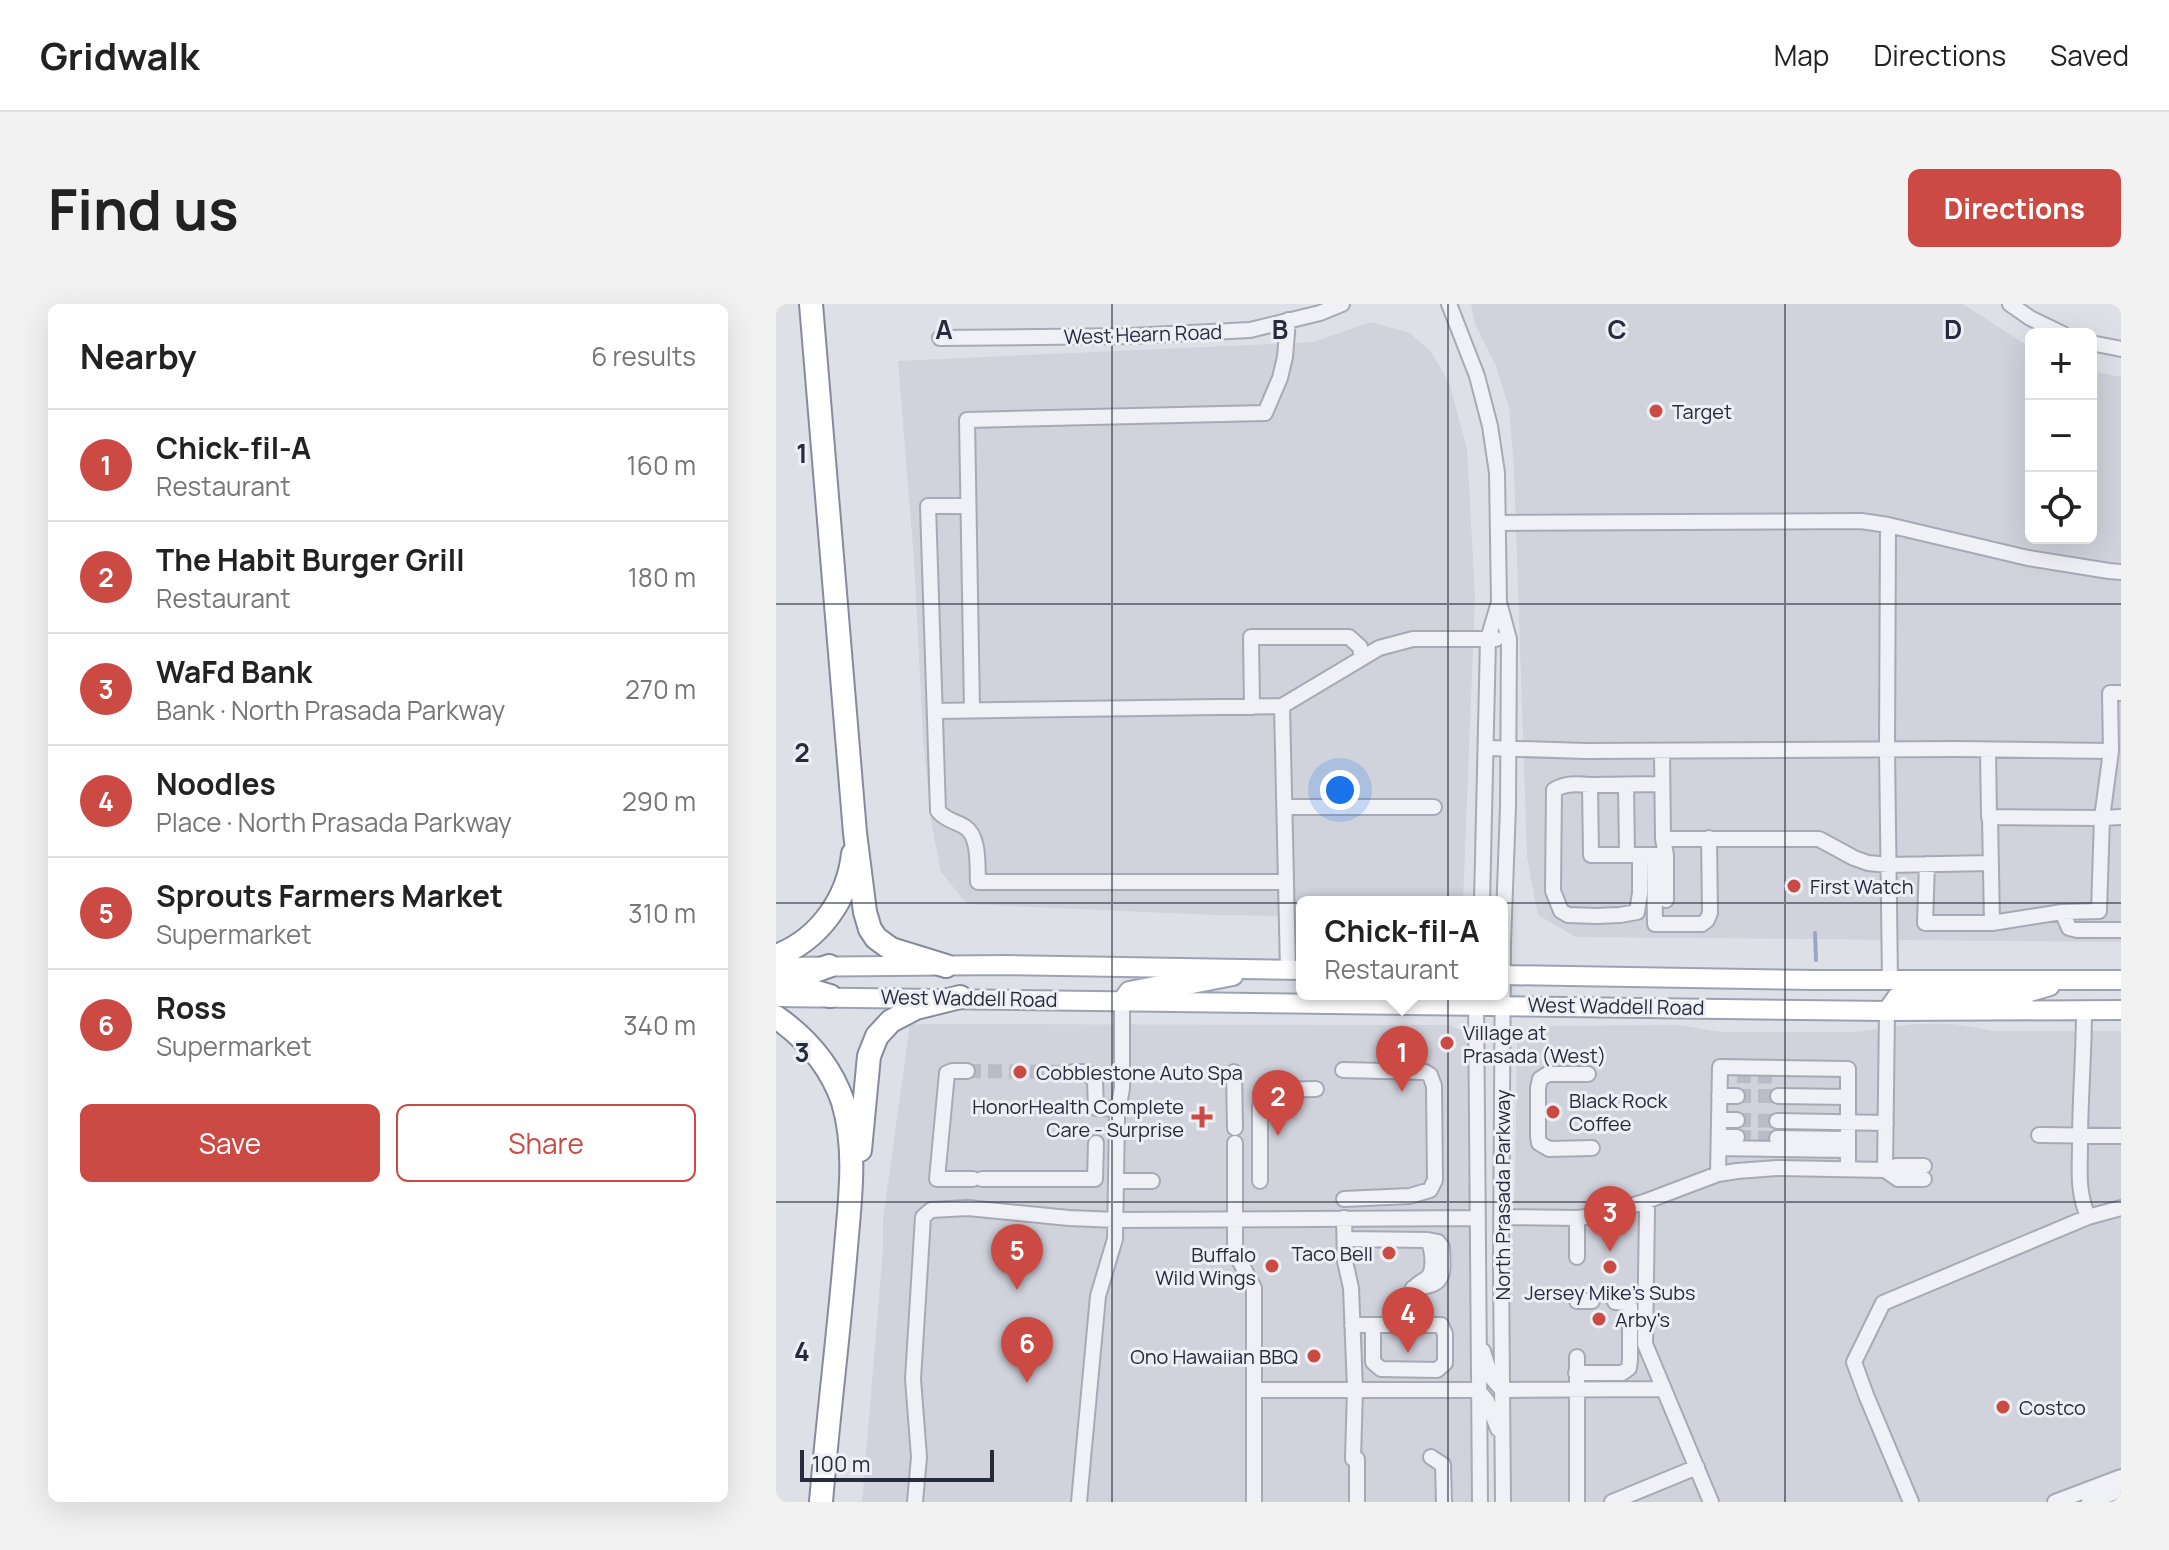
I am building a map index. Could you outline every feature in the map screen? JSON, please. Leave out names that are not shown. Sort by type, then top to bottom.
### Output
[{"type":"highway","points":[[811,304],[855,833],[865,912],[876,938],[891,949],[946,966]]},
{"type":"highway","points":[[776,956],[810,936],[836,905],[852,864],[855,833]]},
{"type":"highway","points":[[777,982],[829,966]]},
{"type":"highway","points":[[777,982],[830,996]]},
{"type":"highway","points":[[851,1178],[862,1146],[869,1056],[877,1036],[891,1021],[916,1008],[960,997]]},
{"type":"highway","points":[[776,1017],[812,1049],[837,1086],[849,1127],[851,1178],[821,1502]]},
{"type":"main road","name":"West Waddell Road","points":[[829,966],[1287,970]]},
{"type":"main road","points":[[1122,1001],[1129,991],[1141,987],[1192,984],[1287,970]]},
{"type":"main road","name":"West Waddell Road","points":[[1508,975],[2121,980]]},
{"type":"main road","points":[[1887,1011],[1897,997],[1904,994],[2023,994],[2076,980]]},
{"type":"main road","name":"West Waddell Road","points":[[830,996],[1122,1001],[1476,1000],[1503,1005],[1887,1011],[2121,1010]]},
{"type":"street","name":"West Hearn Road","points":[[940,338],[1131,336],[1250,330],[1320,313],[1342,304]]},
{"type":"street","name":"North Prasada Parkway","points":[[1449,304],[1477,376],[1490,426],[1497,473],[1499,602],[1509,639],[1504,896]]},
{"type":"street","points":[[2010,304],[2051,328]]},
{"type":"street","points":[[972,710],[967,420],[1265,413],[1280,378],[1288,320]]},
{"type":"street","points":[[2097,344],[2121,349]]},
{"type":"street","points":[[968,506],[928,506],[938,811],[945,820],[967,828],[975,839],[978,882],[1286,882]]},
{"type":"street","points":[[1499,523],[1861,521],[2028,558],[2121,572]]},
{"type":"street","points":[[1888,525],[1890,980]]},
{"type":"street","name":"North Prasada Parkway","points":[[1482,896],[1488,639],[1499,602]]},
{"type":"street","points":[[1252,707],[1251,637],[1349,637],[1360,647],[1362,658]]},
{"type":"street","points":[[935,711],[1282,706],[1379,648],[1413,639],[1509,639]]},
{"type":"street","points":[[1927,864],[1925,923],[1992,923],[2062,912],[2099,911],[2102,818],[2111,751],[2110,693],[2121,693]]},
{"type":"street","points":[[1282,706],[1287,970]]},
{"type":"street","points":[[1487,748],[2111,751]]},
{"type":"street","points":[[1988,750],[1992,923]]},
{"type":"street","points":[[1662,751],[1663,839]]},
{"type":"street","points":[[1661,784],[1576,783],[1554,790],[1553,891],[1561,911],[1568,915],[1596,916],[1637,912],[1647,855],[1663,839],[1819,839],[1868,863],[1990,863]]},
{"type":"street","points":[[1590,785],[1591,855],[1647,855]]},
{"type":"street","points":[[1626,785],[1647,855],[1666,900]]},
{"type":"street","points":[[1284,807],[1434,807]]},
{"type":"street","points":[[1990,817],[2121,817]]},
{"type":"street","points":[[1647,855],[1655,924],[1702,924],[1710,913],[1709,838]]},
{"type":"street","points":[[2062,912],[2069,928],[2120,930]]},
{"type":"street","name":"North Prasada Parkway","points":[[1476,1000],[1480,1502]]},
{"type":"street","name":"North Prasada Parkway","points":[[1503,1000],[1503,1502]]},
{"type":"street","points":[[1079,1502],[1098,1296],[1112,1253],[1117,1220],[1122,1001]]},
{"type":"street","points":[[2084,1010],[2080,1196],[2088,1217]]},
{"type":"street","points":[[1885,1170],[1887,1011]]},
{"type":"street","points":[[1718,1174],[1720,1067],[1848,1069],[1848,1169]]},
{"type":"street","points":[[1343,1070],[1425,1072],[1430,1075],[1434,1086],[1434,1186],[1419,1195],[1344,1199]]},
{"type":"street","points":[[967,1071],[947,1073],[937,1179],[1095,1179],[1096,1143]]},
{"type":"street","points":[[1073,1072],[1087,1072],[1095,1081],[1096,1108],[1118,1109]]},
{"type":"street","points":[[1234,1072],[1235,1252],[1254,1288],[1254,1502]]},
{"type":"street","points":[[1588,1074],[1548,1074],[1540,1079],[1538,1136],[1539,1143],[1549,1149],[1592,1148]]},
{"type":"street","points":[[1719,1076],[1737,1076]]},
{"type":"street","points":[[1778,1077],[1848,1078]]},
{"type":"street","points":[[1260,1181],[1260,1107],[1265,1093],[1271,1090],[1316,1089]]},
{"type":"street","points":[[1719,1096],[1737,1096]]},
{"type":"street","points":[[1778,1096],[1848,1097]]},
{"type":"street","points":[[1719,1120],[1737,1120]]},
{"type":"street","points":[[1777,1121],[1886,1123]]},
{"type":"street","points":[[2039,1135],[2121,1136]]},
{"type":"street","points":[[1719,1143],[1737,1137]]},
{"type":"street","points":[[1777,1138],[1848,1144]]},
{"type":"street","points":[[1719,1143],[1848,1144]]},
{"type":"street","points":[[1501,1217],[1597,1216],[1718,1174],[1777,1168],[1885,1170],[1897,1166],[1924,1173]]},
{"type":"street","points":[[1116,1181],[1152,1181]]},
{"type":"street","points":[[1644,1202],[1647,1210],[1645,1344],[1711,1502]]},
{"type":"street","points":[[915,1502],[919,1457],[913,1379],[923,1217],[931,1210],[968,1208],[1117,1220],[1478,1218]]},
{"type":"street","points":[[1911,1502],[1854,1362],[1880,1307],[1883,1303],[2088,1217],[2121,1208]]},
{"type":"street","points":[[1344,1218],[1345,1261],[1351,1288],[1357,1502]]},
{"type":"street","points":[[1577,1218],[1577,1257]]},
{"type":"street","points":[[1345,1239],[1438,1242],[1442,1247],[1443,1273],[1432,1286],[1413,1288]]},
{"type":"street","points":[[1576,1373],[1622,1373],[1629,1368],[1630,1306],[1615,1302]]},
{"type":"street","points":[[1352,1325],[1373,1325],[1441,1325],[1445,1334],[1445,1363],[1437,1370],[1381,1369],[1373,1362],[1373,1325]]},
{"type":"street","points":[[1478,1336],[1491,1377],[1502,1390],[1664,1389]]},
{"type":"street","points":[[1577,1357],[1577,1502]]},
{"type":"street","points":[[1255,1390],[1478,1390],[1484,1395],[1502,1440]]},
{"type":"street","points":[[1431,1457],[1443,1465],[1444,1502]]},
{"type":"street","points":[[1612,1502],[1697,1467]]},
{"type":"street","points":[[2055,1502],[2121,1477]]},
{"type":"street","points":[[2089,1502],[2121,1490]]},
{"type":"shaded area","points":[[1471,304],[1963,304],[2025,344],[2025,544],[2097,544],[2097,372],[2121,377],[2121,942],[1576,937],[1538,915],[1527,857],[1514,468],[1509,408],[1496,366],[1475,324]]},
{"type":"shaded area","points":[[1371,322],[1410,333],[1431,352],[1449,382],[1467,449],[1475,596],[1463,896],[1296,896],[1296,916],[967,904],[941,872],[931,821],[898,361],[1314,342]]},
{"type":"shaded area","name":"Village at Prasada (West)","points":[[910,1024],[1449,1025],[1461,1030],[1470,1047],[1471,1502],[862,1502],[883,1220]]},
{"type":"shaded area","points":[[1913,1024],[1954,1024],[1995,1031],[2121,1031],[2121,1472],[2043,1502],[1510,1502],[1510,1280],[1517,1043],[1521,1031],[1534,1026],[1677,1025],[1722,1032],[1857,1032]]},
{"type":"waterway","points":[[1815,933],[1816,960]]},
{"type":"tunnel","points":[[967,1071],[1073,1072]]},
{"type":"tunnel","points":[[1737,1076],[1778,1077]]},
{"type":"tunnel","points":[[1737,1096],[1778,1096]]},
{"type":"tunnel","points":[[1737,1120],[1777,1121]]},
{"type":"tunnel","points":[[1737,1137],[1777,1138]]},
{"type":"place","name":"Target","points":[[1656,411]]},
{"type":"place","name":"First Watch","points":[[1794,886]]},
{"type":"place","name":"Village at Prasada (West)","points":[[1447,1043]]},
{"type":"place","name":"Cobblestone Auto Spa","points":[[1020,1072]]},
{"type":"place","name":"Chick-fil-A","points":[[1402,1092]]},
{"type":"place","name":"Black Rock Coffee","points":[[1553,1112]]},
{"type":"place","name":"HonorHealth Complete Care - Surprise","points":[[1202,1117]]},
{"type":"place","name":"The Habit Burger Grill","points":[[1278,1136]]},
{"type":"place","name":"WaFd Bank","points":[[1610,1252]]},
{"type":"place","name":"Taco Bell","points":[[1389,1253]]},
{"type":"place","name":"Buffalo Wild Wings","points":[[1272,1266]]},
{"type":"place","name":"Jersey Mike's Subs","points":[[1610,1267]]},
{"type":"place","name":"Sprouts Farmers Market","points":[[1017,1290]]},
{"type":"place","name":"Arby's","points":[[1599,1319]]},
{"type":"place","name":"Noodles","points":[[1408,1353]]},
{"type":"place","name":"Ono Hawaiian BBQ","points":[[1314,1356]]},
{"type":"place","name":"Ross","points":[[1027,1383]]},
{"type":"place","name":"Costco","points":[[2003,1407]]}]
